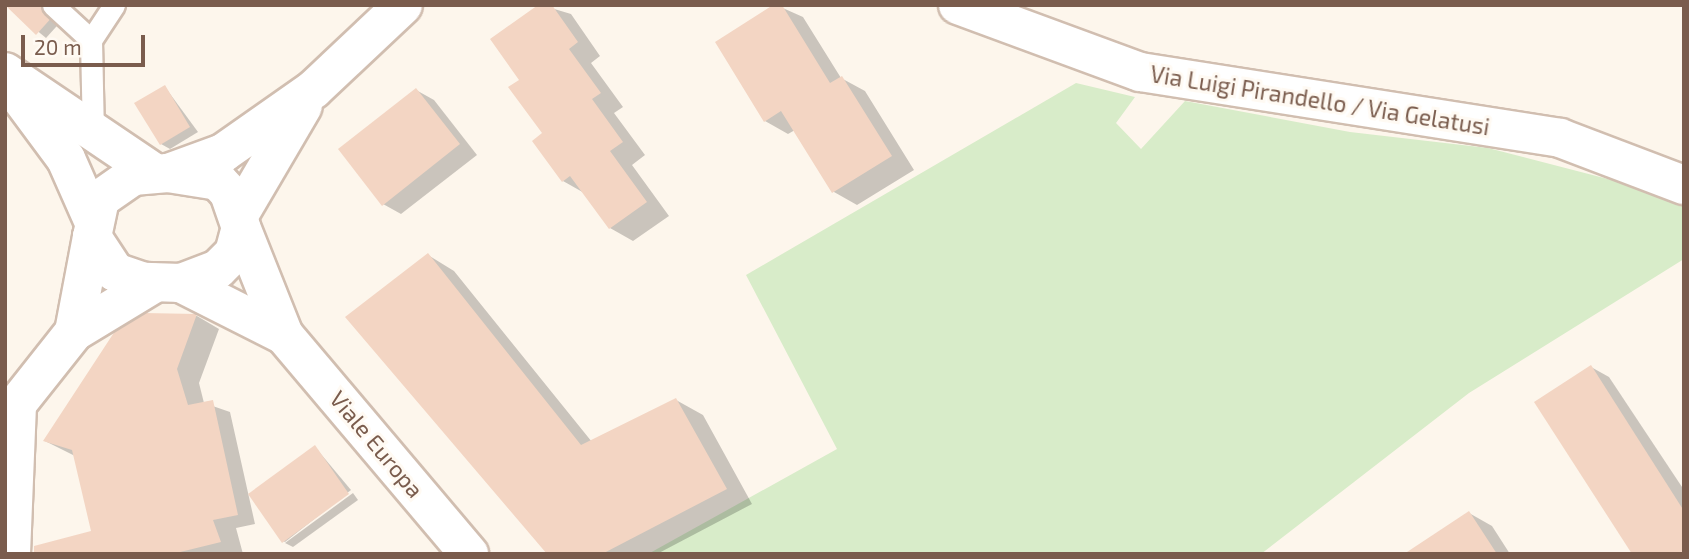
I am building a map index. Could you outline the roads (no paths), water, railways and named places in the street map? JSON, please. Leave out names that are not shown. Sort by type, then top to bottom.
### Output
[{"type":"street","points":[[74,332],[92,227],[110,187],[223,153],[314,89],[403,5]]},
{"type":"street","name":"Via Luigi Pirandello / Via Gelatusi","points":[[958,5],[1140,72],[1560,138],[1684,185]]},
{"type":"street","points":[[5,72],[93,134],[161,173],[218,181],[240,221],[284,335]]},
{"type":"street","points":[[5,78],[66,159],[92,227],[115,272],[168,283],[284,335]]},
{"type":"street","points":[[12,554],[11,405],[74,332],[168,283],[218,269],[234,253],[240,221],[314,89]]},
{"type":"street","name":"Viale Europa","points":[[284,335],[469,554]]},
{"type":"lane","points":[[53,5],[92,40]]},
{"type":"lane","points":[[93,134],[92,40],[114,5]]}]
